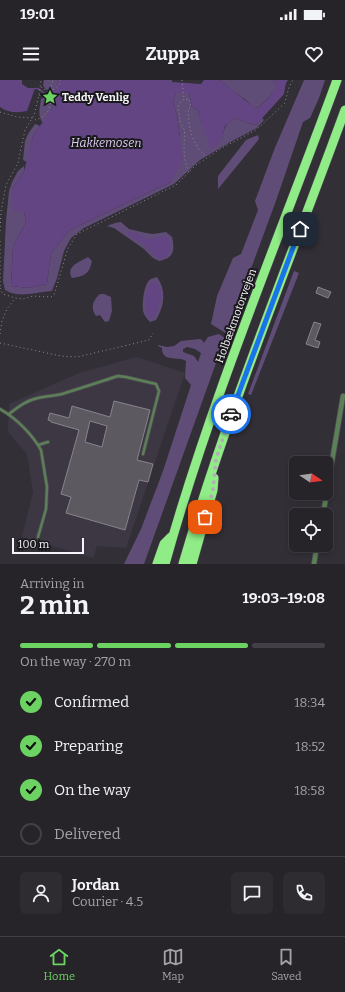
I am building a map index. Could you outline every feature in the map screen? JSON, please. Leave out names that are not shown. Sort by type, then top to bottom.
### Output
[{"type":"highway","name":"Holbækmotorvejen","points":[[165,564],[221,390],[338,80]]},
{"type":"highway","points":[[183,564],[216,459],[238,396],[345,110]]},
{"type":"highway","points":[[192,564],[213,490],[216,459]]},
{"type":"highway","points":[[157,564],[164,544],[174,534]]},
{"type":"street","points":[[324,508],[343,396]]},
{"type":"street","points":[[314,564],[317,552]]},
{"type":"lane","points":[[9,414],[18,406],[28,401],[62,394],[118,376],[156,384],[159,391],[143,454]]},
{"type":"lane","points":[[0,409],[9,414],[19,423],[41,450],[47,487],[46,509],[38,537]]},
{"type":"lane","points":[[38,445],[48,442]]},
{"type":"path","points":[[0,231],[1,212],[6,185],[18,163],[25,130],[33,118],[40,91],[41,80]]},
{"type":"path","points":[[0,112],[17,117],[33,118],[36,120],[40,118],[49,111],[50,99],[52,97],[50,92],[53,80]]},
{"type":"path","points":[[50,92],[59,86],[60,80]]},
{"type":"path","points":[[182,80],[184,100]]},
{"type":"path","points":[[0,241],[0,288],[3,294],[23,299],[33,296],[54,295],[68,248],[77,234],[176,185],[196,165],[222,148],[256,130],[285,103],[289,86],[293,80]]},
{"type":"path","points":[[40,87],[50,92]]},
{"type":"path","points":[[39,95],[50,99]]},
{"type":"path","points":[[189,172],[186,165],[184,149],[185,131],[180,121],[178,107],[182,100],[189,99],[191,107],[188,109],[188,117],[193,139],[198,148],[207,158]]},
{"type":"path","points":[[0,334],[2,321],[7,309],[15,298]]},
{"type":"path","points":[[0,343],[61,356],[77,357],[149,340],[153,333]]},
{"type":"shaded area","points":[[44,80],[59,80],[54,92],[45,89],[43,85]]},
{"type":"shaded area","points":[[220,80],[273,80],[275,81],[277,87],[259,107],[254,108]]},
{"type":"shaded area","points":[[304,80],[325,80],[310,118],[303,122],[227,334],[211,324],[217,296],[233,258],[241,254],[258,210],[255,201],[274,150]]},
{"type":"shaded area","points":[[176,93],[189,93],[192,107],[198,110],[203,125],[222,139],[226,127],[236,118],[256,125],[262,118],[264,120],[257,128],[200,160],[174,184],[84,228],[71,238],[64,251],[52,291],[22,295],[5,290],[3,281],[9,191],[18,171],[24,166],[24,171],[12,189],[24,212],[26,222],[13,247],[11,286],[28,288],[47,284],[51,253],[70,230],[171,182],[180,137],[177,115],[173,101]]},
{"type":"shaded area","points":[[45,97],[52,98],[53,107],[43,123],[39,114],[41,99]]},
{"type":"shaded area","points":[[35,124],[40,126],[33,136],[27,162],[23,160],[25,141]]},
{"type":"shaded area","points":[[258,135],[259,139],[218,189],[218,176],[246,140]]},
{"type":"shaded area","points":[[121,222],[129,229],[146,233],[153,234],[166,232],[172,237],[172,253],[168,258],[159,261],[114,228],[107,226]]},
{"type":"shaded area","points":[[88,257],[92,261],[88,272],[72,278],[70,270],[72,267]]},
{"type":"shaded area","points":[[294,271],[299,273],[251,395],[248,394]]},
{"type":"shaded area","points":[[157,277],[162,288],[163,298],[161,309],[156,320],[150,322],[143,311],[144,294],[149,281]]},
{"type":"shaded area","points":[[100,294],[111,297],[112,311],[109,321],[105,322],[100,315],[96,316],[93,310],[94,301]]},
{"type":"shaded area","points":[[219,334],[225,338],[144,564],[124,564],[141,529],[163,471],[191,385],[185,378],[186,361],[166,357],[162,348],[158,345],[167,347],[174,346],[181,341],[200,339],[204,343],[208,337]],"holes":[[[187,347],[195,349],[201,353],[198,362],[194,356],[183,352],[183,349]]]},
{"type":"shaded area","points":[[137,357],[185,373],[126,548],[97,546],[93,558],[22,537],[33,492],[27,454],[8,432],[9,404],[79,373]]},
{"type":"water","points":[[0,80],[22,80],[22,84],[28,88],[35,88],[27,111],[13,112],[0,107]]},
{"type":"water","name":"Hakkemosen","points":[[59,80],[172,80],[172,82],[201,84],[204,80],[220,80],[255,108],[259,107],[268,98],[276,87],[275,81],[273,80],[288,80],[284,94],[256,125],[236,118],[225,126],[222,139],[213,149],[210,149],[198,110],[192,107],[189,93],[176,93],[173,101],[177,115],[183,160],[171,182],[70,230],[51,253],[47,284],[28,288],[11,286],[13,247],[26,222],[24,212],[13,211],[12,189],[24,171],[33,136],[53,107],[52,95]]},
{"type":"water","points":[[127,232],[132,232],[147,239],[163,236],[169,238],[170,250],[166,257],[159,259]]},
{"type":"water","points":[[154,281],[159,285],[161,290],[161,298],[155,315],[153,318],[149,319],[146,310],[146,298],[149,285]]},
{"type":"building","points":[[318,287],[331,292],[328,298],[316,293]]},
{"type":"building","points":[[314,322],[321,324],[315,340],[320,342],[318,348],[306,344]]},
{"type":"building","points":[[114,401],[150,410],[137,460],[153,464],[148,482],[139,480],[125,530],[66,513],[71,497],[61,494],[79,430],[48,420],[50,413],[69,418],[72,406],[110,417]],"holes":[[[90,421],[107,426],[102,447],[85,442]]]},
{"type":"waterway","points":[[33,89],[38,89],[45,94],[53,95]]},
{"type":"way so far","points":[[205,517],[213,490],[216,459],[231,414]]},
{"type":"place","name":"Teddy Venlig","points":[[50,97]]},
{"type":"route","points":[[231,414],[300,229]]}]
